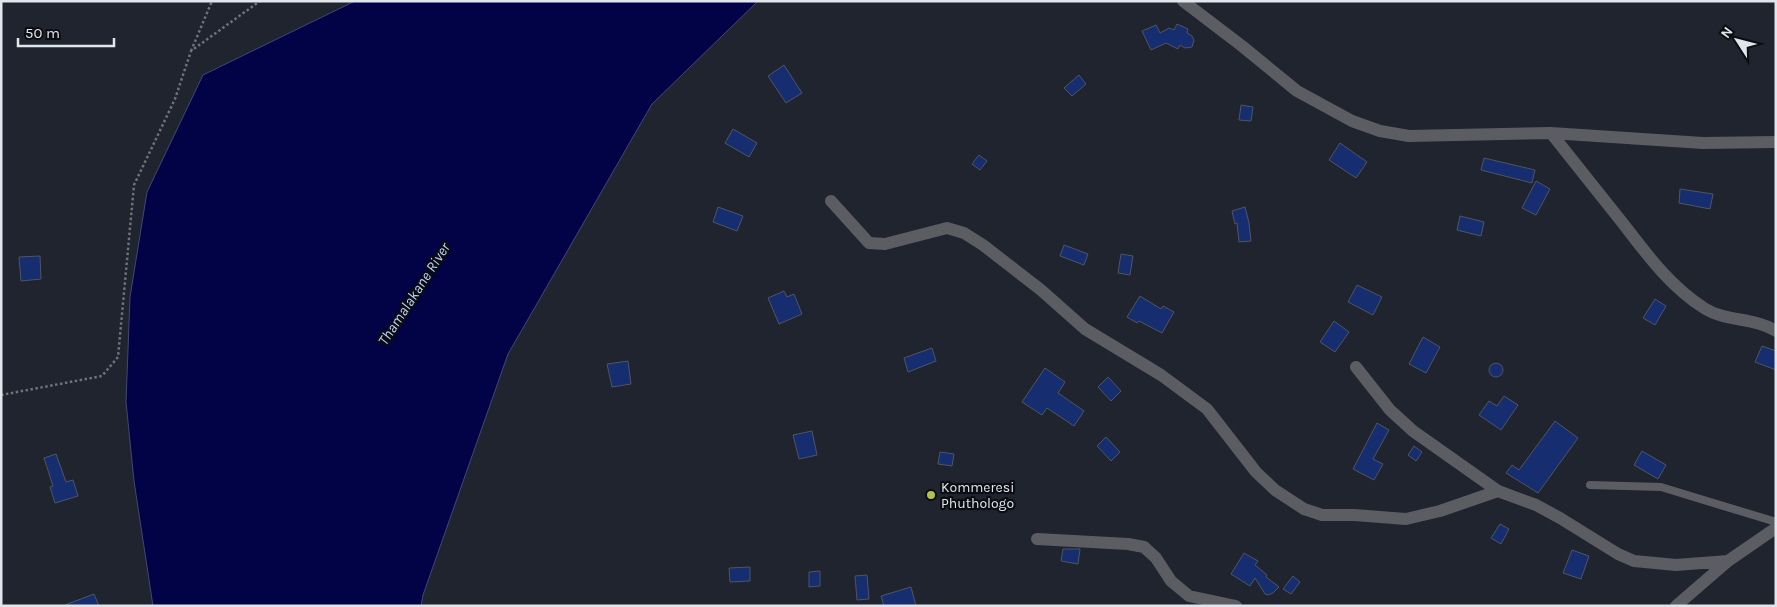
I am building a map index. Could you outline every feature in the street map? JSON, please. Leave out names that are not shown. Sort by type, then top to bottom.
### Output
[{"type":"street","points":[[1186,2],[1297,91],[1352,121],[1380,131],[1409,136],[1551,133],[1703,143],[1776,142]]},
{"type":"street","points":[[1551,133],[1654,262],[1684,294],[1706,310],[1732,318],[1767,325],[1776,330]]},
{"type":"street","points":[[831,201],[869,242],[885,244],[947,228],[964,233],[983,245],[1041,290],[1085,330],[1162,375],[1207,409],[1256,472],[1275,490],[1304,509],[1322,515],[1354,514],[1406,519],[1440,512],[1498,491]]},
{"type":"street","points":[[1356,367],[1390,410],[1413,431],[1498,491],[1536,505],[1618,554],[1634,561],[1676,566],[1728,561]]},
{"type":"street","points":[[1676,606],[1728,561],[1776,528]]},
{"type":"street","points":[[1037,539],[1128,544],[1144,547],[1156,558],[1171,581],[1189,596],[1236,606]]},
{"type":"lane","points":[[1590,485],[1661,487],[1776,522]]},
{"type":"path","points":[[1,395],[102,376],[118,357],[134,185],[175,99],[191,51],[212,1]]},
{"type":"path","points":[[191,51],[260,1]]},
{"type":"water","name":"Thamalakane River","points":[[355,1],[758,1],[652,104],[508,354],[423,595],[421,606],[153,606],[134,481],[126,402],[130,297],[147,192],[203,75]]},
{"type":"building","points":[[1177,24],[1188,29],[1187,33],[1194,40],[1192,47],[1185,48],[1180,45],[1178,49],[1166,43],[1151,50],[1142,31],[1156,25],[1160,33],[1169,28],[1174,30]]},
{"type":"building","points":[[784,65],[802,93],[786,103],[768,76]]},
{"type":"building","points":[[1079,75],[1086,84],[1072,96],[1064,88]]},
{"type":"building","points":[[1241,105],[1253,107],[1251,121],[1239,120]]},
{"type":"building","points":[[733,129],[757,143],[749,157],[725,143]]},
{"type":"building","points":[[1340,143],[1367,162],[1356,178],[1329,160]]},
{"type":"building","points":[[979,155],[987,161],[980,170],[972,164]]},
{"type":"building","points":[[1484,158],[1535,170],[1532,183],[1481,170]]},
{"type":"building","points":[[1536,181],[1550,189],[1536,215],[1522,208]]},
{"type":"building","points":[[1680,189],[1713,194],[1710,209],[1679,203]]},
{"type":"building","points":[[718,207],[743,216],[737,231],[713,222]]},
{"type":"building","points":[[1245,207],[1251,241],[1239,242],[1237,223],[1235,224],[1232,211]]},
{"type":"building","points":[[1460,216],[1484,222],[1481,236],[1457,230]]},
{"type":"building","points":[[1064,245],[1088,254],[1084,265],[1060,256]]},
{"type":"building","points":[[1121,254],[1133,256],[1130,275],[1118,273]]},
{"type":"building","points":[[40,256],[41,279],[21,281],[19,257]]},
{"type":"building","points":[[1357,285],[1382,297],[1373,315],[1348,302]]},
{"type":"building","points":[[784,291],[787,297],[794,294],[802,314],[779,324],[768,298]]},
{"type":"building","points":[[1140,296],[1161,309],[1163,306],[1174,312],[1162,333],[1127,317]]},
{"type":"building","points":[[1655,299],[1666,306],[1655,325],[1643,318]]},
{"type":"building","points":[[1334,321],[1349,332],[1335,352],[1320,342]]},
{"type":"building","points":[[1423,337],[1440,347],[1426,373],[1409,364]]},
{"type":"building","points":[[1762,346],[1776,351],[1776,370],[1755,362]]},
{"type":"building","points":[[932,348],[936,361],[908,372],[904,358]]},
{"type":"building","points":[[628,361],[631,384],[612,387],[607,364]]},
{"type":"building","points":[[1493,363],[1499,363],[1503,370],[1499,377],[1493,377],[1489,373],[1489,367]]},
{"type":"building","points":[[1045,368],[1065,382],[1058,393],[1084,411],[1074,426],[1047,408],[1042,415],[1022,402]]},
{"type":"building","points":[[1108,377],[1121,391],[1111,401],[1098,387]]},
{"type":"building","points":[[1504,396],[1518,405],[1501,430],[1479,415],[1489,401],[1497,406]]},
{"type":"building","points":[[1555,421],[1578,438],[1538,493],[1506,473],[1512,465],[1519,470]]},
{"type":"building","points":[[1377,423],[1389,430],[1373,459],[1383,464],[1374,480],[1353,469]]},
{"type":"building","points":[[812,431],[817,455],[799,459],[793,435]]},
{"type":"building","points":[[1106,437],[1120,452],[1111,461],[1097,446]]},
{"type":"building","points":[[1414,446],[1422,452],[1416,461],[1408,455]]},
{"type":"building","points":[[1642,451],[1666,465],[1658,479],[1634,465]]},
{"type":"building","points":[[940,452],[954,454],[952,466],[938,464]]},
{"type":"building","points":[[56,454],[66,482],[73,480],[78,496],[55,503],[50,487],[53,486],[44,458]]},
{"type":"building","points":[[1500,524],[1509,529],[1501,544],[1491,538]]},
{"type":"building","points":[[1063,549],[1080,549],[1078,564],[1061,561]]},
{"type":"building","points":[[1572,550],[1589,556],[1581,579],[1563,573]]},
{"type":"building","points":[[1244,553],[1258,561],[1255,565],[1279,587],[1273,593],[1265,594],[1255,578],[1250,586],[1231,574]]},
{"type":"building","points":[[750,567],[750,581],[730,582],[729,568]]},
{"type":"building","points":[[820,571],[820,586],[809,587],[809,572]]},
{"type":"building","points":[[867,575],[869,599],[857,600],[855,576]]},
{"type":"building","points":[[1293,576],[1300,582],[1291,594],[1283,589]]},
{"type":"building","points":[[911,587],[916,606],[884,606],[881,596]]},
{"type":"building","points":[[94,594],[99,606],[65,606],[65,605]]},
{"type":"place","name":"Kommeresi Phuthologo","points":[[931,495]]}]
